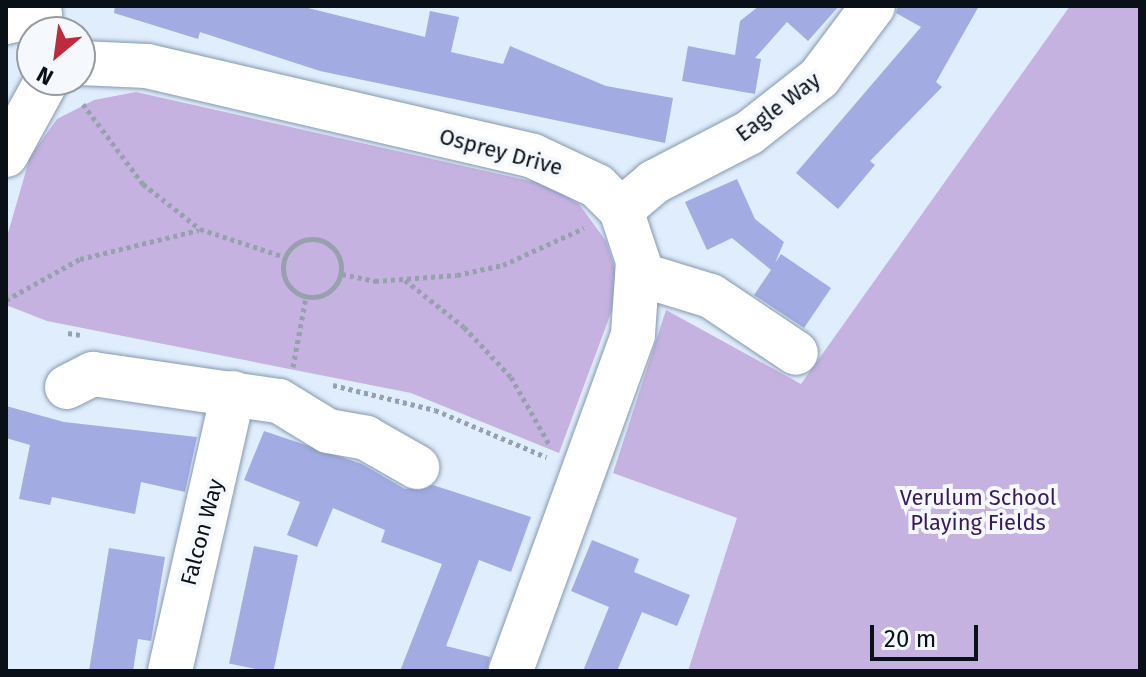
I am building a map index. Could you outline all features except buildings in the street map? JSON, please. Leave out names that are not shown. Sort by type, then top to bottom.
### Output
[{"type":"street","name":"Eagle Way","points":[[621,210],[654,182],[749,133],[819,78],[873,6]]},
{"type":"street","name":"Osprey Drive","points":[[96,74],[147,66],[533,156],[597,186],[621,210]]},
{"type":"street","points":[[6,155],[54,96]]},
{"type":"street","points":[[511,671],[633,335],[639,274],[621,210]]},
{"type":"street","points":[[639,274],[711,296],[796,353]]},
{"type":"street","points":[[67,387],[93,374],[279,401],[328,431],[366,438],[417,467]]},
{"type":"street","name":"Falcon Way","points":[[170,671],[233,393]]},
{"type":"path","points":[[80,96],[143,184],[200,229],[285,257]]},
{"type":"path","points":[[342,274],[405,280],[503,265],[621,210]]},
{"type":"path","points":[[6,300],[80,259],[200,229]]},
{"type":"path","points":[[318,239],[337,252],[342,274],[329,293],[306,297],[288,284],[285,257],[296,243],[318,239]]},
{"type":"path","points":[[405,280],[464,327],[511,377],[555,460]]},
{"type":"path","points":[[291,377],[306,297]]},
{"type":"green space","name":"Verulum School Playing Fields","points":[[1070,6],[1140,6],[1140,671],[688,671],[737,518],[613,473],[666,310],[801,384]]},
{"type":"green space","points":[[136,92],[548,185],[579,204],[606,241],[616,271],[612,310],[559,453],[411,393],[47,321],[6,305],[6,240],[30,157],[57,119],[94,100]]}]
